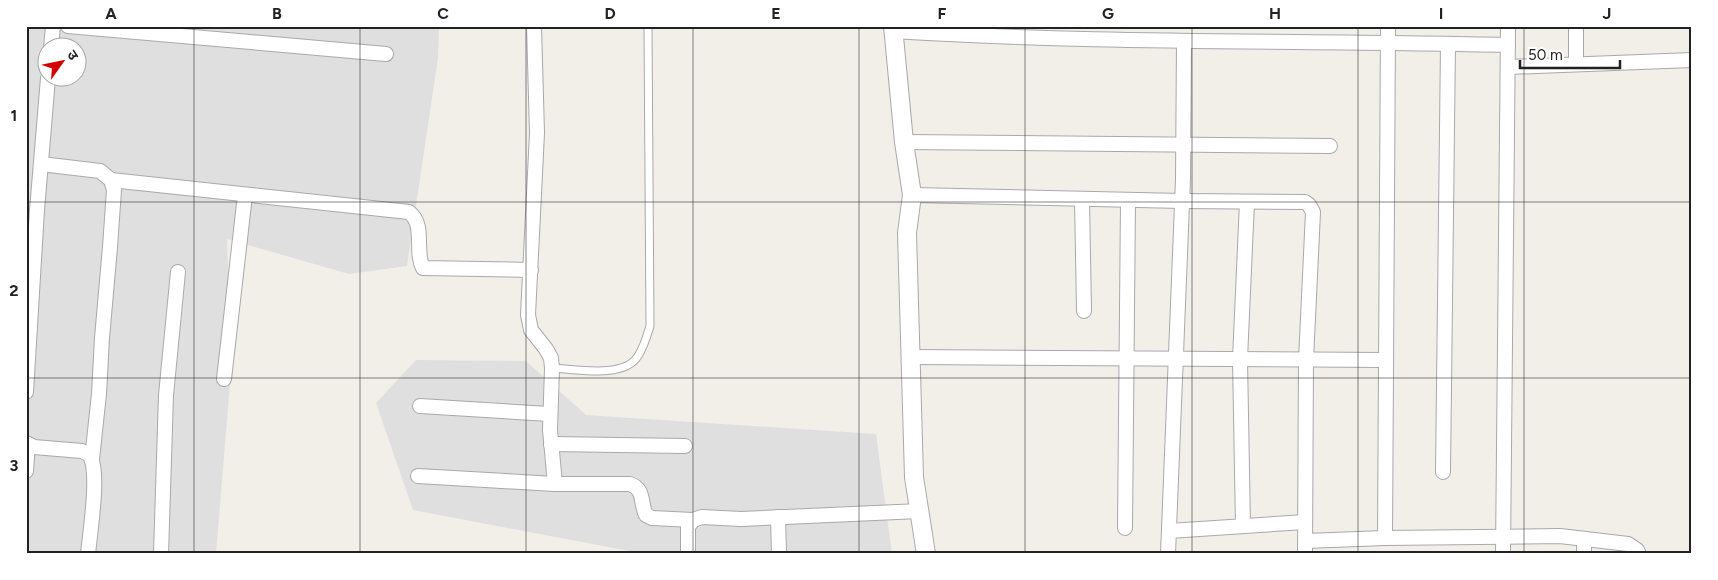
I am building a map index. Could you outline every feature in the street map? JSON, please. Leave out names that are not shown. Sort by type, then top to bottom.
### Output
[{"type":"street","points":[[68,26],[159,30],[386,54]]},
{"type":"street","points":[[534,26],[537,133],[528,315],[531,330],[551,358],[549,414],[555,484]]},
{"type":"street","points":[[1385,538],[1388,26]]},
{"type":"street","points":[[1503,554],[1508,26]]},
{"type":"street","points":[[1576,26],[1576,64]]},
{"type":"street","points":[[926,554],[914,477],[907,232],[912,195],[904,142],[893,29],[985,36],[1184,41],[1387,42],[1508,45]]},
{"type":"street","points":[[1168,554],[1182,202],[1184,41]]},
{"type":"street","points":[[1443,472],[1448,44]]},
{"type":"street","points":[[1508,67],[1692,60]]},
{"type":"street","points":[[26,392],[47,88]]},
{"type":"street","points":[[904,142],[1330,146]]},
{"type":"street","points":[[41,164],[100,171],[111,180],[409,212],[416,221],[420,240],[422,268],[531,270]]},
{"type":"street","points":[[88,554],[94,480],[92,459],[99,394],[114,190],[111,180]]},
{"type":"street","points":[[224,379],[245,195]]},
{"type":"street","points":[[912,195],[1182,202],[1304,202],[1309,205],[1313,212],[1306,360],[1305,547],[1385,538],[1560,536],[1628,544],[1637,550],[1639,554]]},
{"type":"street","points":[[1082,199],[1084,310]]},
{"type":"street","points":[[1126,528],[1128,200]]},
{"type":"street","points":[[1243,526],[1240,360],[1247,202]]},
{"type":"street","points":[[161,554],[166,395],[178,272]]},
{"type":"street","points":[[911,357],[1386,360]]},
{"type":"street","points":[[420,406],[549,414]]},
{"type":"street","points":[[26,471],[27,443],[34,447],[82,451],[92,459]]},
{"type":"street","points":[[551,444],[685,446]]},
{"type":"street","points":[[418,476],[555,484],[630,484],[636,486],[641,492],[643,508],[646,515],[652,518],[692,520],[702,517],[778,517],[920,511]]},
{"type":"street","points":[[778,517],[779,554]]},
{"type":"street","points":[[688,554],[688,527],[692,520]]},
{"type":"street","points":[[1169,531],[1305,522]]},
{"type":"street","points":[[1584,539],[1584,554]]},
{"type":"lane","points":[[552,368],[612,371],[624,368],[637,358],[650,326],[648,26]]},
{"type":"shaded area","points":[[26,26],[439,26],[438,58],[407,266],[349,274],[227,239],[231,371],[216,554],[26,554]]},
{"type":"shaded area","points":[[416,360],[526,361],[586,415],[876,434],[892,554],[645,554],[413,510],[376,403]]}]
